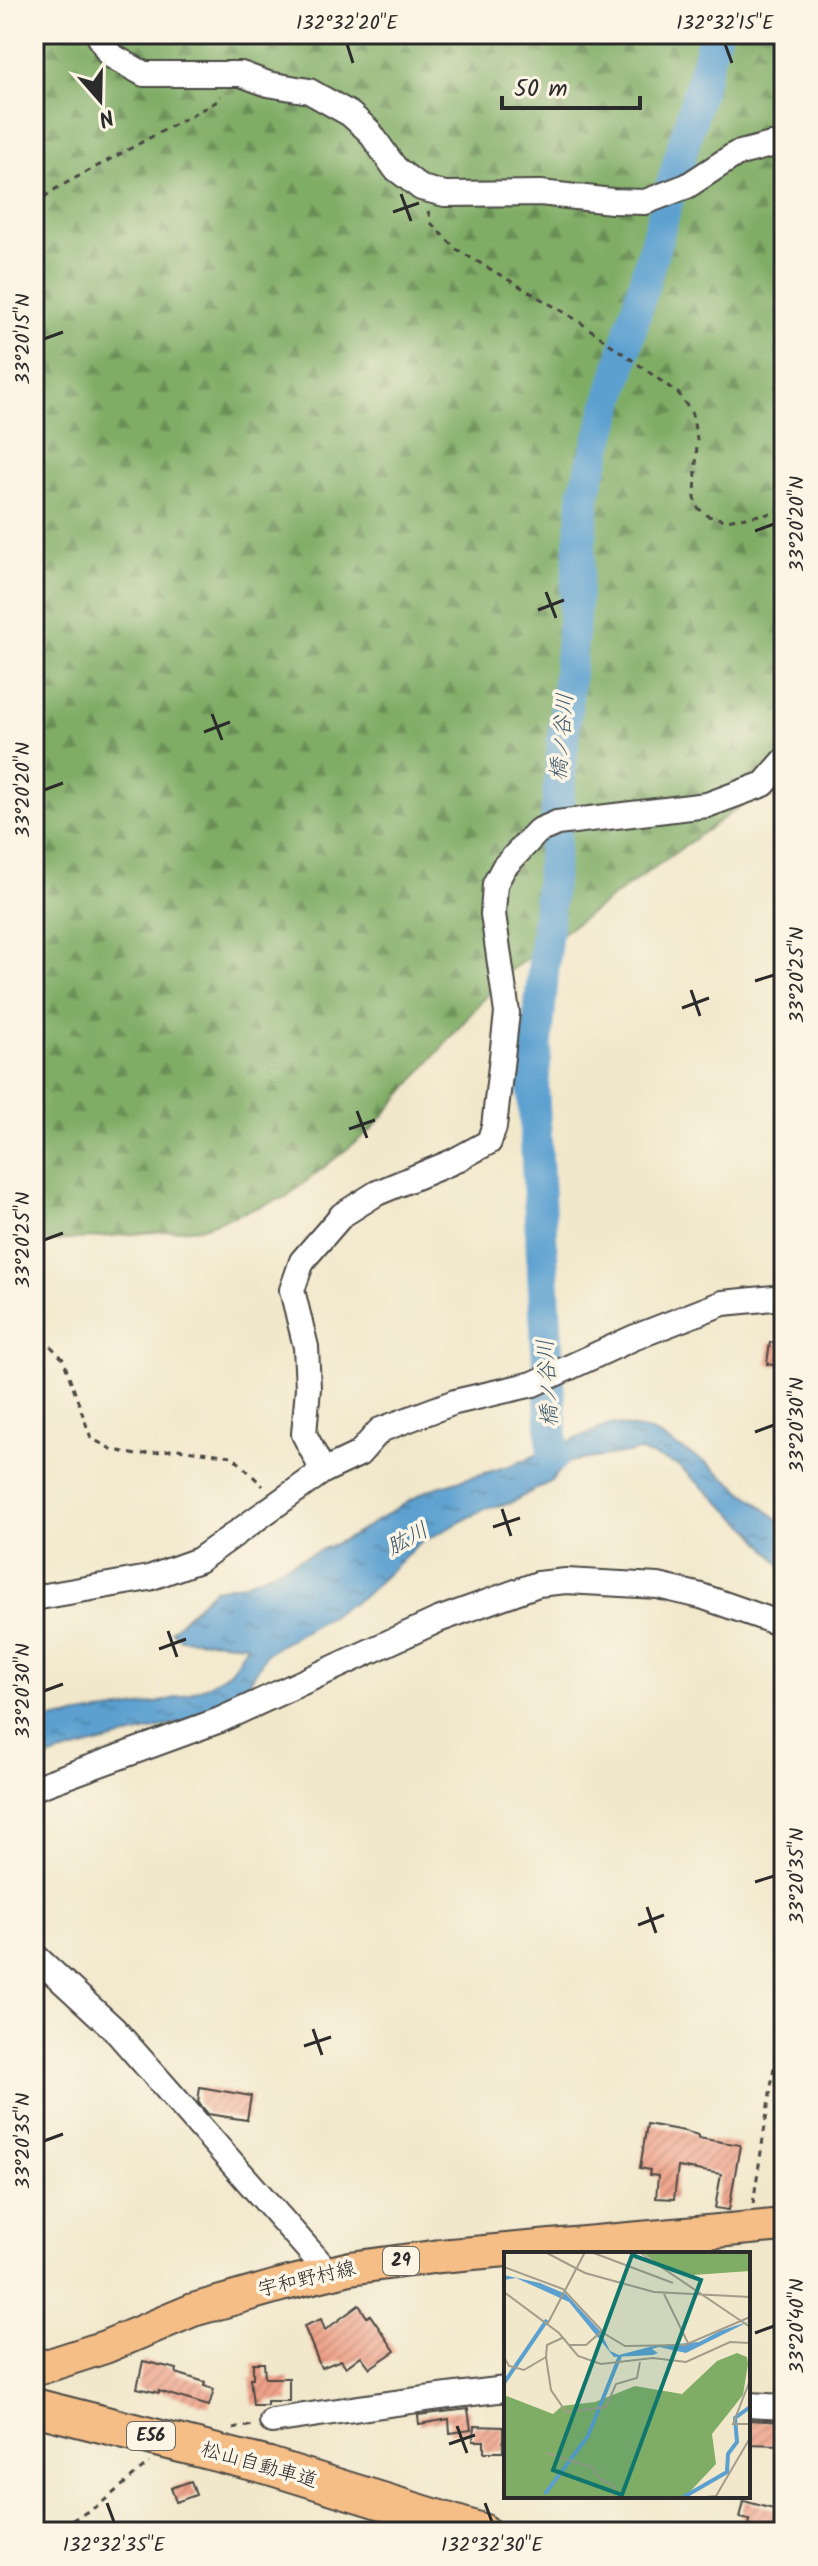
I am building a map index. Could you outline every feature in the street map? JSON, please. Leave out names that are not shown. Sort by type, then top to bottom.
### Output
[{"type":"highway","name":"松山自動車道","points":[[34,2407],[269,2466],[482,2532]]},
{"type":"main road","name":"宇和野村線","points":[[34,2370],[105,2347],[193,2310],[329,2273],[440,2256],[784,2225]]},
{"type":"street","points":[[98,34],[110,55],[144,74],[241,74],[268,84],[309,91],[350,114],[369,131],[395,168],[421,188],[445,194],[540,193],[645,202],[687,186],[736,154],[771,145],[784,146]]},
{"type":"street","points":[[323,1471],[304,1434],[308,1388],[306,1347],[292,1290],[302,1261],[342,1215],[377,1193],[452,1162],[489,1142],[494,1127],[507,1013],[493,914],[495,884],[504,867],[538,831],[557,823],[707,805],[764,784],[784,761]]},
{"type":"street","points":[[34,1598],[149,1578],[199,1560],[323,1471],[359,1454],[380,1430],[455,1402],[533,1384],[633,1338],[723,1303],[784,1297]]},
{"type":"street","points":[[34,1788],[220,1720],[438,1620],[538,1584],[566,1581],[658,1586],[701,1596],[784,1625]]},
{"type":"street","points":[[34,1955],[114,2029],[329,2273]]},
{"type":"street","points":[[272,2421],[504,2389]]},
{"type":"street","points":[[750,2405],[784,2407]]},
{"type":"path","points":[[34,204],[57,188],[216,102],[241,74]]},
{"type":"path","points":[[421,188],[432,224],[456,249],[577,320],[679,394],[692,414],[697,439],[695,498],[698,508],[708,516],[725,520],[775,513],[784,506]]},
{"type":"path","points":[[34,1329],[63,1359],[91,1438],[111,1449],[136,1455],[177,1449],[232,1456],[280,1503]]},
{"type":"path","points":[[749,2228],[784,2002]]},
{"type":"green space","points":[[34,34],[784,34],[784,775],[505,974],[371,1130],[286,1197],[200,1228],[34,1243]]},
{"type":"water","name":"肱川","points":[[612,1424],[650,1431],[708,1464],[784,1524],[784,1569],[753,1532],[679,1466],[641,1451],[568,1462],[550,1482],[510,1503],[487,1508],[418,1544],[364,1596],[267,1653],[246,1688],[183,1722],[34,1763],[34,1724],[158,1703],[205,1687],[229,1671],[247,1644],[181,1639],[171,1631],[214,1589],[243,1584],[348,1538],[428,1490],[512,1465]]},
{"type":"building","points":[[770,1342],[784,1344],[784,1367],[767,1364]]},
{"type":"building","points":[[200,2087],[251,2096],[247,2120],[208,2114],[198,2102]]},
{"type":"building","points":[[647,2124],[684,2131],[698,2135],[698,2138],[740,2145],[729,2210],[715,2208],[721,2174],[678,2167],[674,2199],[656,2198],[658,2176],[649,2175],[650,2170],[640,2168]]},
{"type":"building","points":[[359,2305],[367,2317],[370,2315],[395,2351],[370,2368],[361,2356],[346,2367],[341,2360],[321,2368],[304,2326],[321,2319],[325,2330]]},
{"type":"building","points":[[143,2361],[177,2369],[176,2373],[205,2382],[204,2386],[214,2389],[209,2406],[159,2391],[137,2388]]},
{"type":"building","points":[[253,2363],[264,2363],[265,2378],[289,2378],[289,2401],[267,2401],[267,2405],[253,2405],[250,2378],[253,2378]]},
{"type":"building","points":[[468,2409],[471,2430],[450,2433],[449,2419],[419,2424],[418,2415]]},
{"type":"building","points":[[750,2420],[784,2422],[784,2445],[750,2444]]},
{"type":"building","points":[[474,2426],[503,2427],[503,2452],[484,2452],[484,2441],[473,2441]]},
{"type":"building","points":[[191,2481],[196,2495],[176,2502],[171,2488]]},
{"type":"building","points":[[744,2501],[784,2512],[784,2532],[749,2527],[750,2520],[740,2518]]},
{"type":"waterway","name":"橋ノ谷川","points":[[553,1457],[533,1087],[585,490],[715,34]]}]
